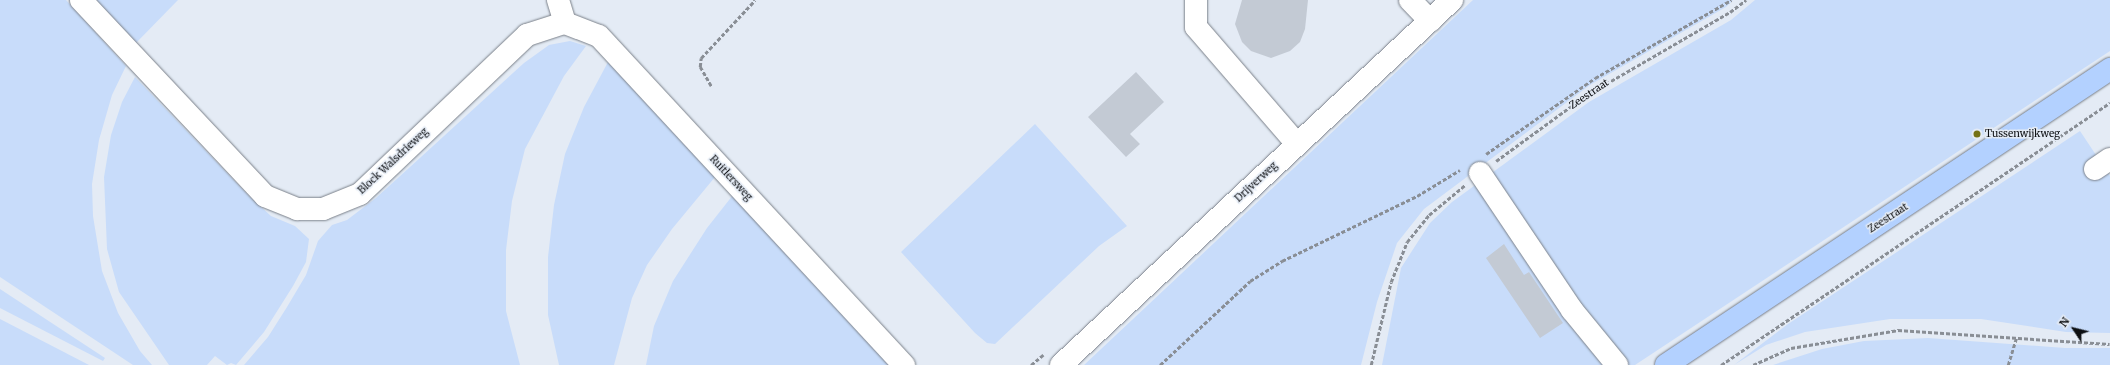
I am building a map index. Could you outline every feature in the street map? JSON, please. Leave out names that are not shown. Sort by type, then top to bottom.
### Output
[{"type":"main road","name":"Zeestraat","points":[[1666,365],[2110,69]]},
{"type":"street","name":"Block Walsdrieweg","points":[[82,0],[265,196],[297,209],[323,209],[360,194],[527,35],[565,23]]},
{"type":"street","points":[[558,0],[565,23]]},
{"type":"street","points":[[1196,0],[1196,27],[1297,144]]},
{"type":"street","points":[[1410,0],[1430,21]]},
{"type":"street","name":"Drijverweg","points":[[1061,365],[1452,0]]},
{"type":"street","name":"Ruitlersweg","points":[[565,23],[599,36],[904,365]]},
{"type":"street","points":[[1475,166],[1572,310],[1617,365]]},
{"type":"path","points":[[711,86],[703,76],[700,67],[701,58],[755,0]]},
{"type":"path","points":[[1160,365],[1250,281],[1282,261],[1418,196],[1475,166],[1595,78],[1731,0]]},
{"type":"path","name":"Zeestraat","points":[[1371,365],[1391,282],[1407,242],[1429,215],[1475,166],[1585,96],[1730,12],[1746,0]]},
{"type":"path","points":[[1721,365],[2110,103]]},
{"type":"path","points":[[1753,365],[1791,348],[1898,330],[2110,344]]},
{"type":"path","points":[[2008,365],[2016,338]]},
{"type":"shaded area","points":[[0,0],[66,0],[126,66],[112,95],[99,140],[92,184],[93,216],[102,271],[118,313],[140,351],[152,365],[133,365],[0,277]]},
{"type":"shaded area","points":[[96,0],[178,0],[136,43]]},
{"type":"shaded area","points":[[1473,0],[1733,0],[1726,7],[1590,85],[1424,209],[1397,243],[1377,302],[1361,365],[1084,365]]},
{"type":"shaded area","points":[[1755,0],[2110,0],[2110,51],[1635,365],[1382,365],[1401,268],[1430,223],[1452,202],[1589,102],[1731,20]]},
{"type":"shaded area","points":[[570,41],[586,46],[564,76],[525,149],[512,201],[506,250],[506,311],[520,365],[244,365],[268,337],[287,307],[306,275],[318,241],[332,225],[347,220],[376,198],[524,63],[549,45]]},
{"type":"shaded area","points":[[608,62],[715,177],[672,229],[647,265],[632,298],[614,365],[559,365],[548,315],[548,257],[554,205],[565,154],[584,107]]},
{"type":"shaded area","points":[[135,77],[249,196],[271,216],[295,226],[309,239],[306,262],[293,286],[264,332],[236,365],[231,363],[227,365],[215,356],[207,365],[169,365],[119,292],[107,249],[104,177],[111,135],[122,102]]},
{"type":"shaded area","points":[[1035,124],[1127,226],[1099,246],[995,344],[987,343],[975,333],[901,252]]},
{"type":"shaded area","points":[[2080,131],[2110,176],[2110,333],[2066,332],[1981,319],[1890,319],[1805,332],[1766,345],[1734,365],[1788,324]]},
{"type":"shaded area","points":[[733,195],[890,365],[646,365],[654,326],[673,281],[707,228]]},
{"type":"shaded area","points":[[0,289],[105,358],[103,361],[0,308]]},
{"type":"shaded area","points":[[0,319],[89,365],[0,365]]},
{"type":"shaded area","points":[[1928,338],[2065,348],[2110,348],[2110,365],[1773,365],[1822,349],[1864,341]]},
{"type":"building","points":[[1242,0],[1308,0],[1305,29],[1300,42],[1290,51],[1271,58],[1251,51],[1242,42],[1235,24]]},
{"type":"building","points":[[1136,72],[1164,102],[1130,134],[1140,144],[1126,157],[1088,117]]},
{"type":"building","points":[[1504,244],[1524,275],[1529,272],[1563,323],[1540,338],[1486,258]]},
{"type":"place","name":"Tussenwijkweg","points":[[1977,134]]}]
